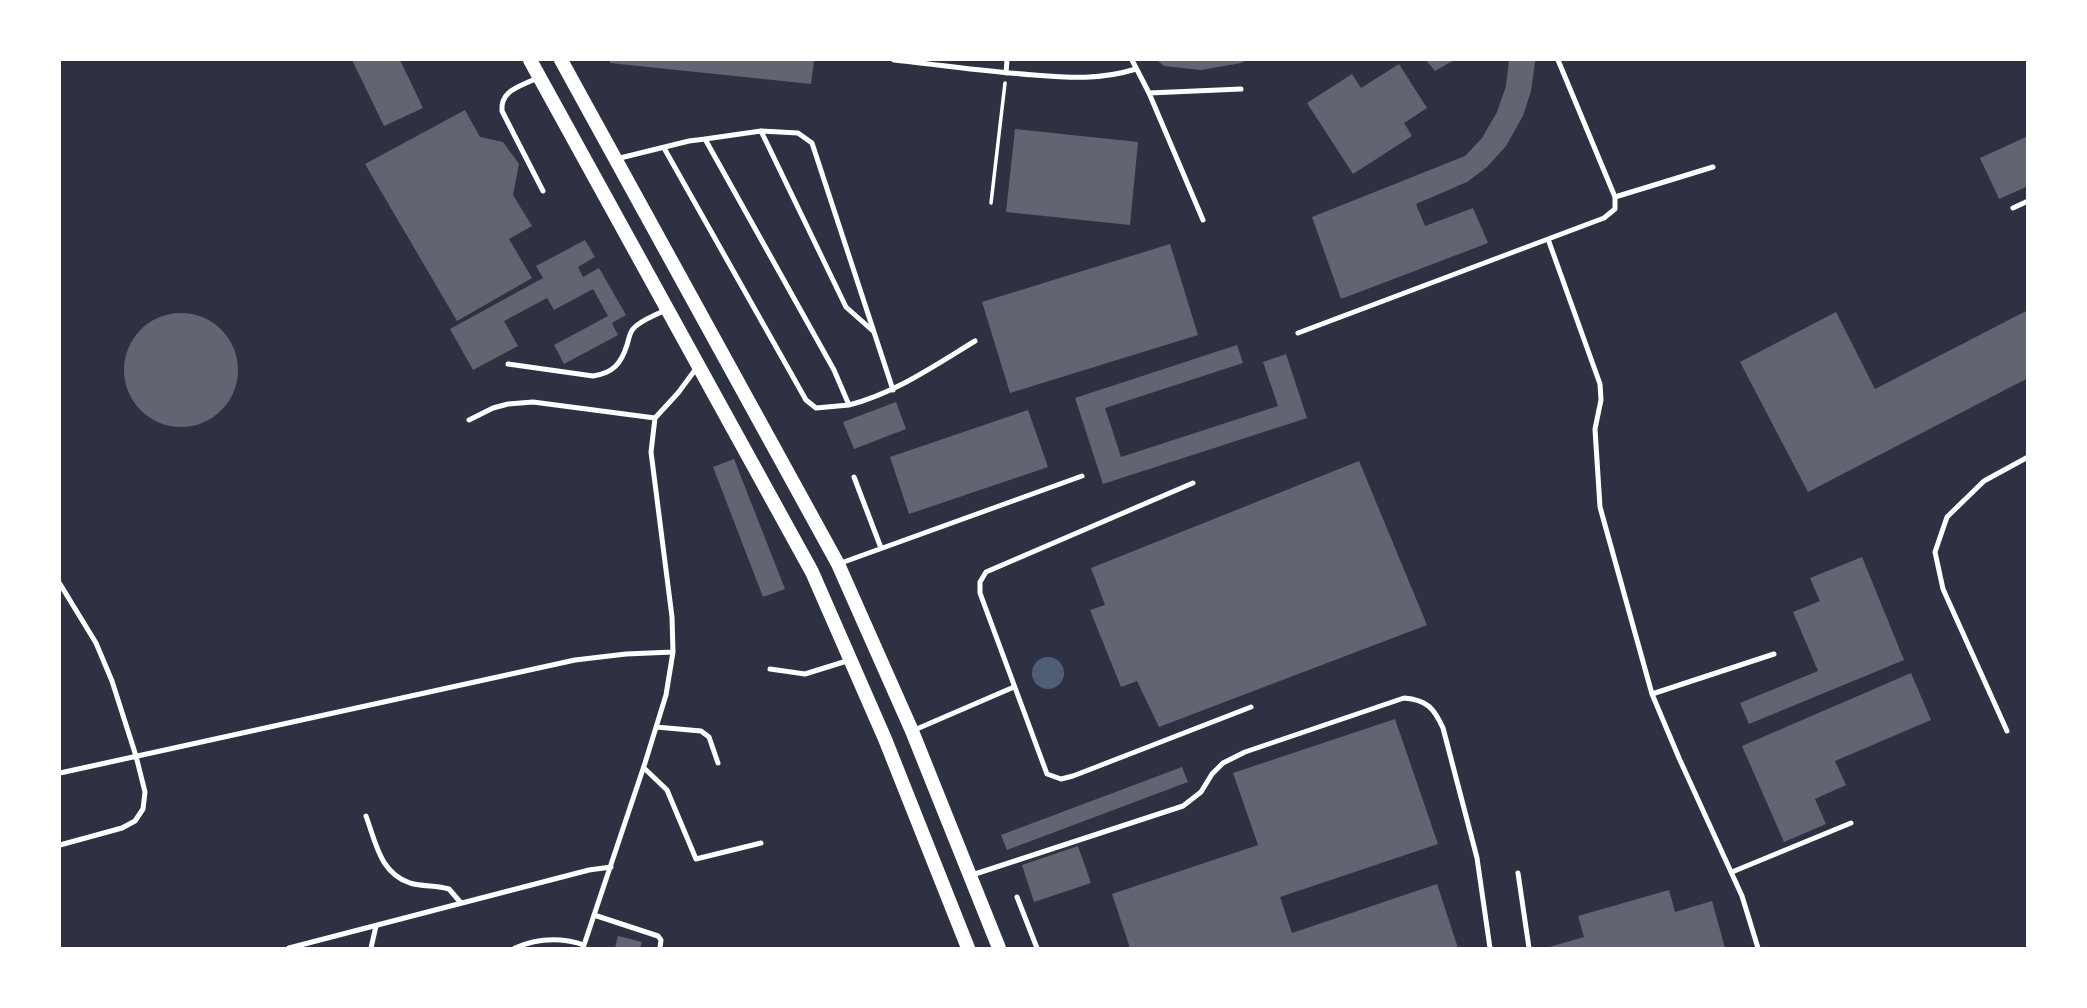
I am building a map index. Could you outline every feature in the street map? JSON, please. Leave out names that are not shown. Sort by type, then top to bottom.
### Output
[{"type":"main road","points":[[530,60],[812,572],[885,739],[968,948]]},
{"type":"main road","points":[[561,60],[838,564],[912,731],[999,948]]},
{"type":"lane","points":[[894,60],[1087,79],[1113,76],[1136,69]]},
{"type":"lane","points":[[1006,73],[1007,60]]},
{"type":"lane","points":[[1132,60],[1149,93],[1203,220]]},
{"type":"lane","points":[[1298,333],[1604,218],[1615,209],[1615,197],[1558,60]]},
{"type":"lane","points":[[539,77],[504,95],[501,102],[502,111],[543,191]]},
{"type":"lane","points":[[1149,93],[1241,89]]},
{"type":"lane","points":[[616,159],[689,141],[761,131],[798,133],[812,143],[893,390]]},
{"type":"lane","points":[[761,131],[846,307],[874,332]]},
{"type":"lane","points":[[705,139],[834,370],[849,405]]},
{"type":"lane","points":[[664,148],[806,400],[816,408],[849,405],[893,390],[975,341]]},
{"type":"lane","points":[[1615,197],[1713,167]]},
{"type":"lane","points":[[2013,208],[2028,201]]},
{"type":"lane","points":[[1548,239],[1600,384],[1601,400],[1595,429],[1600,508],[1652,694],[1732,872],[1758,948]]},
{"type":"lane","points":[[508,364],[593,376],[606,374],[617,367],[630,333],[636,326],[667,309]]},
{"type":"lane","points":[[515,948],[553,939],[571,941],[583,947],[644,768],[666,695],[673,652],[672,617],[651,452],[655,418],[699,364]]},
{"type":"lane","points":[[469,420],[493,408],[533,402],[655,418]]},
{"type":"lane","points":[[2007,731],[1944,589],[1935,552],[1947,517],[1984,481],[2028,457]]},
{"type":"lane","points":[[838,564],[1082,476]]},
{"type":"lane","points":[[854,477],[881,548]]},
{"type":"lane","points":[[1193,483],[986,572],[979,582],[979,593],[1047,774],[1061,779],[1251,707]]},
{"type":"lane","points":[[60,584],[96,643],[112,681],[145,792],[144,808],[135,821],[122,828],[60,845]]},
{"type":"lane","points":[[60,773],[575,660],[673,652]]},
{"type":"lane","points":[[1652,694],[1774,654]]},
{"type":"lane","points":[[770,669],[805,674],[850,660]]},
{"type":"lane","points":[[912,731],[1014,687]]},
{"type":"lane","points":[[970,875],[1183,806],[1201,792],[1212,774],[1223,763],[1245,752],[1404,698],[1418,700],[1435,710],[1443,728],[1477,858],[1490,948]]},
{"type":"lane","points":[[656,727],[701,731],[709,737],[718,763]]},
{"type":"lane","points":[[644,768],[667,790],[696,859],[761,843]]},
{"type":"lane","points":[[366,816],[384,866],[410,883],[449,889],[461,903]]},
{"type":"lane","points":[[1732,872],[1851,823]]},
{"type":"lane","points":[[289,948],[589,870],[611,867]]},
{"type":"lane","points":[[1518,873],[1529,948]]},
{"type":"lane","points":[[1017,897],[1037,948]]},
{"type":"lane","points":[[594,915],[657,936],[661,940],[660,948]]},
{"type":"lane","points":[[371,948],[376,926]]},
{"type":"path","points":[[991,203],[1006,73]]},
{"type":"water","points":[[1048,657],[1059,662],[1064,673],[1059,684],[1048,689],[1037,684],[1032,673],[1037,662]]},
{"type":"building","points":[[352,60],[400,60],[423,108],[384,126]]},
{"type":"building","points":[[610,60],[814,61],[811,84],[610,63]]},
{"type":"building","points":[[1157,60],[1247,60],[1201,70],[1164,66]]},
{"type":"building","points":[[1426,60],[1454,60],[1435,71]]},
{"type":"building","points":[[1509,60],[1535,62],[1531,91],[1523,116],[1506,146],[1487,167],[1467,182],[1416,204],[1425,226],[1473,208],[1488,243],[1341,299],[1312,217],[1465,156],[1482,138],[1497,112],[1506,86]]},
{"type":"building","points":[[1399,64],[1427,108],[1404,123],[1412,136],[1353,174],[1307,103],[1352,74],[1361,88]]},
{"type":"building","points":[[465,110],[480,137],[503,142],[519,164],[513,195],[532,226],[509,239],[532,278],[457,321],[365,164]]},
{"type":"building","points":[[1015,129],[1138,142],[1130,225],[1006,212]]},
{"type":"building","points":[[2028,136],[2028,186],[1999,199],[1980,158]]},
{"type":"building","points":[[585,240],[595,257],[578,267],[583,277],[599,268],[626,315],[612,323],[618,335],[564,364],[554,345],[608,316],[593,289],[554,310],[547,298],[504,321],[518,346],[473,370],[450,329],[543,278],[536,266]]},
{"type":"building","points":[[1170,244],[1198,335],[1010,393],[982,302]]},
{"type":"building","points":[[2028,310],[2028,378],[1808,492],[1740,362],[1836,312],[1875,389]]},
{"type":"building","points":[[181,313],[203,317],[221,330],[234,348],[238,370],[234,392],[221,410],[203,423],[181,427],[159,423],[141,410],[128,392],[124,370],[128,348],[141,330],[159,317]]},
{"type":"building","points":[[1237,345],[1243,363],[1105,408],[1121,457],[1278,406],[1263,362],[1286,354],[1307,418],[1103,484],[1075,398]]},
{"type":"building","points":[[896,402],[906,429],[854,449],[843,422]]},
{"type":"building","points":[[1028,410],[1048,467],[909,514],[890,457]]},
{"type":"building","points":[[734,459],[785,589],[763,597],[713,467]]},
{"type":"building","points":[[1359,461],[1427,625],[1159,727],[1137,681],[1121,687],[1090,610],[1105,605],[1091,568]]},
{"type":"building","points":[[1862,557],[1904,660],[1749,724],[1740,703],[1818,671],[1793,612],[1820,601],[1810,578]]},
{"type":"building","points":[[1911,673],[1931,720],[1835,761],[1846,785],[1815,799],[1826,824],[1784,842],[1742,746]]},
{"type":"building","points":[[1395,719],[1438,844],[1280,897],[1292,933],[1437,884],[1458,948],[1130,948],[1112,894],[1258,845],[1233,773]]},
{"type":"building","points":[[1182,767],[1188,782],[1007,850],[1001,835]]},
{"type":"building","points":[[1078,846],[1091,883],[1034,902],[1022,865]]},
{"type":"building","points":[[1669,890],[1675,912],[1712,901],[1725,948],[1546,948],[1584,937],[1578,916]]},
{"type":"building","points":[[618,936],[642,942],[640,948],[615,948]]}]
